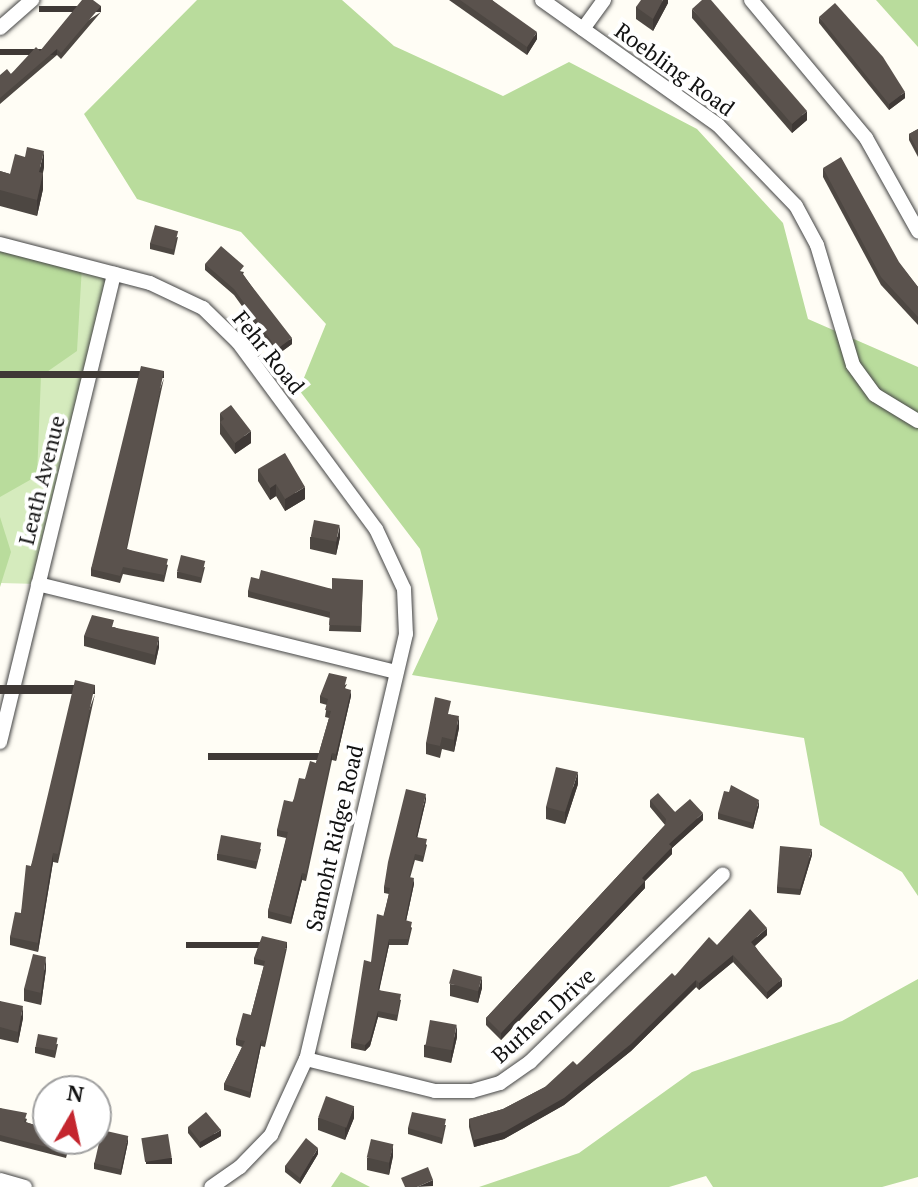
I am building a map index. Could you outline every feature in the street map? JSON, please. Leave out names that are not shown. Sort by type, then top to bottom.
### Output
[{"type":"street","points":[[0,28],[32,0]]},
{"type":"street","name":"Roebling Road","points":[[542,0],[718,125],[796,206],[817,245],[853,365],[875,395],[918,421]]},
{"type":"street","points":[[583,29],[604,0]]},
{"type":"street","points":[[751,0],[866,138],[918,231]]},
{"type":"street","name":"Fehr Road","points":[[0,244],[150,283],[203,308],[238,342],[341,482]]},
{"type":"street","name":"Leath Avenue","points":[[0,742],[114,274]]},
{"type":"street","name":"Samoht Ridge Road","points":[[211,1187],[240,1167],[271,1135],[306,1059],[406,634],[404,589],[388,547],[341,482]]},
{"type":"street","points":[[38,584],[395,672]]},
{"type":"street","name":"Burhen Drive","points":[[306,1059],[435,1091],[472,1091],[500,1083],[530,1062],[723,874]]},
{"type":"street","points":[[0,1180],[25,1187]]},
{"type":"green space","points":[[197,0],[342,0],[394,46],[503,96],[569,62],[697,129],[783,223],[808,319],[918,367],[918,896],[902,872],[820,825],[804,738],[412,675],[438,619],[420,549],[299,390],[326,324],[241,232],[137,199],[84,114]]},
{"type":"green space","points":[[876,0],[918,0],[918,47]]},
{"type":"green space","points":[[0,244],[114,274],[38,584],[0,583]]},
{"type":"green space","points":[[0,244],[82,266],[77,351],[41,376],[37,476],[0,497]]},
{"type":"green space","points":[[0,517],[11,552],[0,587]]},
{"type":"green space","points":[[918,979],[918,1177],[882,1187],[713,1187],[706,1176],[669,1187],[479,1187],[579,1153],[692,1072],[842,1021]]},
{"type":"green space","points":[[341,1172],[370,1187],[331,1187]]},
{"type":"building","points":[[82,0],[93,0],[101,6],[61,53],[57,49],[0,98],[0,75],[7,69],[11,74],[36,47],[40,51]]},
{"type":"building","points":[[460,0],[492,0],[537,32],[527,47]]},
{"type":"building","points":[[641,0],[663,0],[653,19],[636,7]]},
{"type":"building","points":[[702,0],[711,0],[807,111],[792,124],[692,9]]},
{"type":"building","points":[[835,3],[883,57],[905,92],[889,104],[819,17]]},
{"type":"building","points":[[918,129],[918,151],[909,134]]},
{"type":"building","points":[[27,147],[44,151],[37,200],[0,190],[0,171],[10,174],[15,154],[25,157]]},
{"type":"building","points":[[841,157],[899,262],[918,287],[918,317],[881,277],[823,168]]},
{"type":"building","points":[[155,225],[178,231],[173,250],[150,243]]},
{"type":"building","points":[[221,246],[244,266],[240,271],[292,338],[277,349],[234,289],[205,264]]},
{"type":"building","points":[[141,366],[164,371],[126,549],[168,559],[164,575],[123,567],[120,576],[91,569]]},
{"type":"building","points":[[231,405],[251,431],[235,443],[220,422],[224,419],[220,413]]},
{"type":"building","points":[[285,453],[305,487],[285,499],[276,484],[270,488],[258,469]]},
{"type":"building","points":[[314,520],[340,525],[336,542],[311,537]]},
{"type":"building","points":[[181,555],[205,561],[201,578],[177,571]]},
{"type":"building","points":[[261,570],[332,589],[332,578],[363,580],[361,626],[329,625],[330,612],[248,591],[251,577],[259,579]]},
{"type":"building","points":[[92,615],[114,620],[112,627],[159,637],[155,655],[84,636]]},
{"type":"building","points":[[329,673],[347,677],[344,688],[351,690],[336,754],[332,753],[306,874],[302,873],[291,917],[268,911],[288,832],[277,830],[284,800],[293,802],[299,778],[305,779],[310,761],[316,763],[331,711],[325,710],[328,699],[320,696]]},
{"type":"building","points":[[75,680],[95,685],[58,854],[53,853],[38,943],[10,937],[15,912],[21,913],[26,865],[31,866]]},
{"type":"building","points":[[435,697],[451,701],[448,714],[459,716],[454,740],[442,737],[440,746],[426,743]]},
{"type":"building","points":[[556,767],[578,772],[565,812],[546,807]]},
{"type":"building","points":[[731,785],[759,800],[753,823],[718,813],[724,791],[729,792]]},
{"type":"building","points":[[406,789],[426,794],[416,837],[427,839],[423,856],[415,854],[409,877],[414,878],[405,920],[412,922],[408,939],[389,939],[378,990],[401,994],[397,1015],[378,1011],[370,1040],[365,1045],[351,1042],[364,960],[371,962],[377,914],[384,916],[390,888],[384,887],[388,862]]},
{"type":"building","points":[[658,793],[675,812],[690,799],[703,813],[669,844],[672,847],[642,878],[645,881],[501,1033],[486,1018],[665,825],[666,819],[650,800]]},
{"type":"building","points":[[221,835],[261,843],[258,861],[217,854]]},
{"type":"building","points":[[780,846],[812,849],[800,889],[777,887]]},
{"type":"building","points":[[750,909],[767,928],[751,942],[782,979],[767,992],[733,955],[699,983],[696,980],[631,1044],[564,1098],[504,1132],[474,1140],[469,1119],[503,1109],[545,1087],[573,1061],[577,1065],[672,973],[675,976],[709,937],[717,945]]},
{"type":"building","points":[[262,936],[287,942],[250,1092],[224,1084],[245,1041],[236,1039],[243,1013],[251,1015],[265,961],[254,958]]},
{"type":"building","points":[[33,954],[46,957],[41,993],[24,989]]},
{"type":"building","points":[[453,969],[482,977],[478,991],[449,983]]},
{"type":"building","points":[[0,1001],[23,1006],[18,1032],[0,1027]]},
{"type":"building","points":[[430,1020],[457,1025],[452,1050],[425,1046]]},
{"type":"building","points":[[38,1034],[58,1038],[55,1051],[36,1047]]},
{"type":"building","points":[[326,1096],[354,1106],[346,1128],[318,1118]]},
{"type":"building","points":[[0,1108],[27,1113],[24,1122],[32,1124],[32,1143],[0,1135]]},
{"type":"building","points":[[206,1112],[221,1130],[200,1142],[188,1127]]},
{"type":"building","points":[[412,1112],[446,1119],[442,1138],[408,1128]]},
{"type":"building","points":[[112,1132],[128,1136],[121,1169],[94,1163],[96,1155],[112,1155]]},
{"type":"building","points":[[168,1134],[172,1158],[145,1162],[141,1138]]},
{"type":"building","points":[[306,1138],[318,1148],[300,1178],[285,1166]]},
{"type":"building","points":[[371,1139],[393,1144],[389,1163],[367,1158]]},
{"type":"building","points":[[428,1167],[433,1180],[417,1187],[405,1187],[401,1178]]}]
